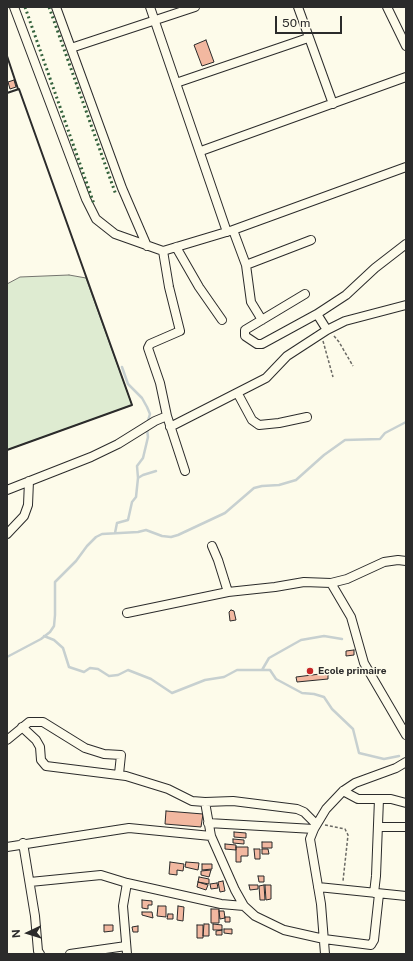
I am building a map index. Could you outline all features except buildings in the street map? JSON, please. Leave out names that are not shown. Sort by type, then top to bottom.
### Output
[{"type":"street","points":[[14,7],[86,200],[96,219],[115,234],[163,251],[230,231],[406,167]]},
{"type":"street","points":[[56,7],[122,188],[147,246]]},
{"type":"street","points":[[150,7],[200,151],[230,231],[246,265],[250,298],[262,320]]},
{"type":"street","points":[[71,48],[195,7]]},
{"type":"street","points":[[298,7],[332,104]]},
{"type":"street","points":[[387,7],[406,46]]},
{"type":"street","points":[[176,83],[308,38]]},
{"type":"street","points":[[200,151],[406,77]]},
{"type":"street","points":[[246,265],[311,240]]},
{"type":"street","points":[[305,294],[245,330],[245,336],[260,345],[317,314],[346,295],[375,268],[406,244]]},
{"type":"street","points":[[176,247],[199,287],[222,320]]},
{"type":"street","points":[[163,251],[168,281],[180,331],[150,344],[148,348],[160,383],[170,427],[185,471]]},
{"type":"street","points":[[170,427],[238,394],[266,378],[288,356],[323,332],[346,321],[406,306]]},
{"type":"street","points":[[317,314],[323,332]]},
{"type":"street","points":[[238,394],[252,420],[259,425],[279,423],[307,417]]},
{"type":"street","points":[[7,490],[91,457],[118,444],[155,420],[167,416]]},
{"type":"street","points":[[7,534],[24,516],[28,505],[29,481]]},
{"type":"street","points":[[212,546],[228,592]]},
{"type":"street","points":[[127,613],[228,592],[304,582],[331,584],[347,579],[384,562],[398,560],[406,561]]},
{"type":"street","points":[[331,584],[352,616],[364,663],[406,735]]},
{"type":"street","points":[[7,740],[29,722],[43,722],[85,748],[104,754],[120,754],[119,774]]},
{"type":"street","points":[[22,727],[36,740],[40,747],[41,760],[46,766],[119,774],[168,789],[192,801],[233,801],[297,809],[304,812],[315,826]]},
{"type":"street","points":[[326,954],[318,887],[310,840],[315,826],[326,809],[343,790],[355,783],[396,768],[406,762]]},
{"type":"street","points":[[343,790],[358,799],[379,799],[406,803]]},
{"type":"street","points":[[205,802],[211,836],[235,890],[244,906],[255,916],[284,930],[324,940],[343,943],[374,944],[379,799]]},
{"type":"street","points":[[208,823],[315,826]]},
{"type":"street","points":[[378,827],[406,827]]},
{"type":"street","points":[[7,847],[23,843],[130,828],[211,836]]},
{"type":"street","points":[[23,843],[30,882],[38,951],[40,954]]},
{"type":"street","points":[[30,882],[101,875],[127,883],[221,904],[244,906]]},
{"type":"street","points":[[70,954],[126,950],[123,906],[127,883]]},
{"type":"street","points":[[318,887],[344,888],[406,896]]},
{"type":"path","points":[[323,332],[339,342],[353,366]]},
{"type":"path","points":[[323,332],[333,377]]},
{"type":"path","points":[[315,826],[345,829],[348,835],[344,888]]},
{"type":"green space","points":[[69,275],[86,278],[132,405],[7,450],[7,284],[20,277]]},
{"type":"waterway","points":[[122,367],[128,384],[142,398],[147,407],[150,414],[147,424]]},
{"type":"waterway","points":[[7,657],[41,639],[50,632],[54,626],[55,582],[76,561],[96,537],[102,534],[138,532],[146,530],[162,536],[171,537],[178,535],[225,513],[254,488],[279,485],[296,480],[324,455],[345,440],[380,439],[385,433],[406,422]]},
{"type":"waterway","points":[[138,478],[137,466],[143,458],[148,437],[147,429]]},
{"type":"waterway","points":[[115,533],[117,523],[128,520],[132,502],[136,497],[138,478],[156,471]]},
{"type":"waterway","points":[[44,636],[54,640],[63,648],[69,667],[84,672],[90,668],[98,669],[109,676],[118,675],[128,670],[151,679],[172,693],[205,680],[224,677],[237,670],[270,670],[276,679],[302,693],[324,697],[332,709],[353,729],[359,753],[384,759],[399,756]]},
{"type":"waterway","points":[[262,670],[269,658],[301,640],[324,636],[342,639]]},
{"type":"hedge","points":[[25,7],[94,204]]},
{"type":"hedge","points":[[49,7],[116,195]]},
{"type":"wall","points":[[7,56],[18,89]]},
{"type":"wall","points":[[7,93],[19,89],[132,405],[7,450]]},
{"type":"place","name":"Ecole primaire","points":[[310,671]]}]
